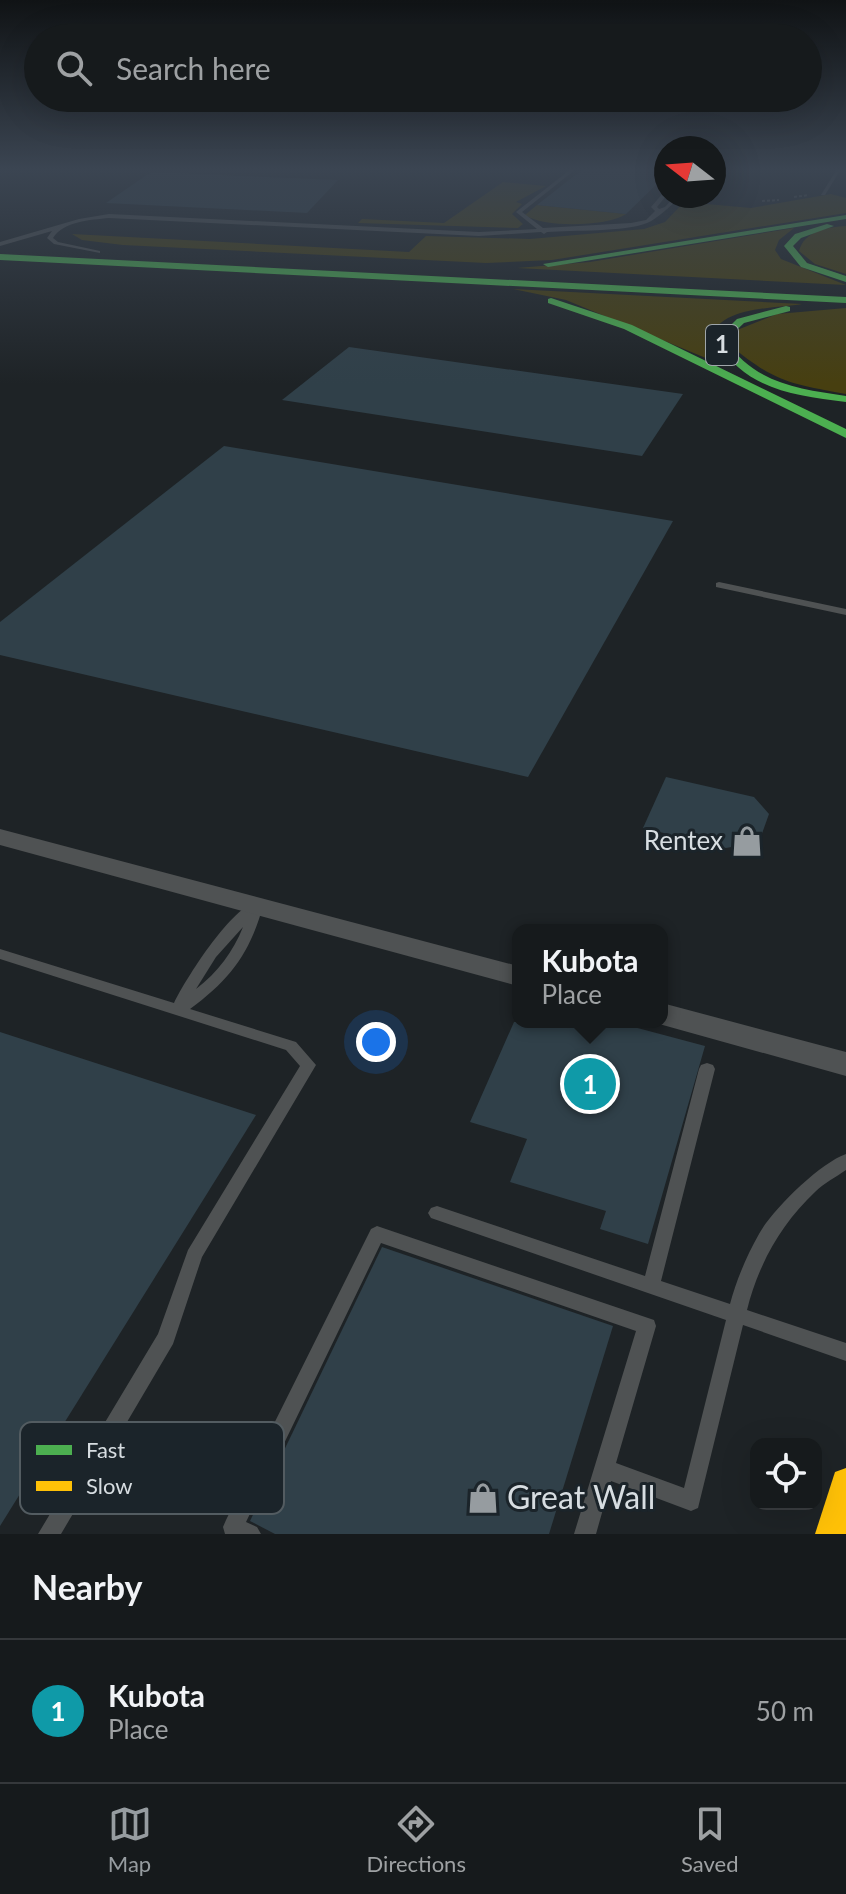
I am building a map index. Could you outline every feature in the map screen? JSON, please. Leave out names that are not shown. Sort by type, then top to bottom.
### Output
[{"type":"highway","points":[[384,272],[569,262],[701,241]]},
{"type":"highway","points":[[796,241],[788,246],[794,257],[846,279]]},
{"type":"highway","points":[[0,245],[846,300]]},
{"type":"highway","points":[[0,257],[846,289]]},
{"type":"highway","points":[[384,272],[523,295],[603,317],[846,434]]},
{"type":"highway","name":"1","points":[[846,306],[799,308],[754,315],[731,325],[721,340],[730,358],[756,376],[796,390],[846,399]]},
{"type":"highway","points":[[831,1534],[846,1483]]},
{"type":"street","points":[[0,837],[512,974]]},
{"type":"street","points":[[668,1016],[846,1064]]},
{"type":"lane","points":[[53,241],[98,252]]},
{"type":"lane","points":[[719,585],[846,612]]},
{"type":"lane","points":[[178,1010],[217,983],[248,938],[256,906]]},
{"type":"lane","points":[[178,1010],[195,973],[228,932],[256,906]]},
{"type":"lane","points":[[0,954],[291,1046],[308,1065],[194,1255],[166,1338],[116,1422]]},
{"type":"lane","points":[[651,1286],[707,1069]]},
{"type":"lane","points":[[606,1469],[691,1501],[736,1314],[766,1237],[810,1186],[846,1161]]},
{"type":"lane","points":[[437,1213],[846,1352]]},
{"type":"lane","points":[[284,1423],[377,1234],[647,1326],[585,1534]]},
{"type":"lane","points":[[49,1534],[61,1514]]},
{"type":"lane","points":[[239,1514],[233,1527],[250,1534]]},
{"type":"shaded area","points":[[87,241],[195,241],[409,252],[421,241],[673,241],[552,260],[486,263]]},
{"type":"shaded area","points":[[718,241],[779,241],[775,250],[781,259],[846,285],[517,268],[590,262]]},
{"type":"shaded area","points":[[805,241],[846,241],[846,274],[815,264],[799,251]]},
{"type":"shaded area","points":[[513,289],[802,304],[746,312],[721,322],[709,344],[725,366],[566,300]]},
{"type":"shaded area","points":[[846,308],[846,394],[784,380],[759,367],[730,345],[732,332],[777,314]]},
{"type":"building","points":[[349,347],[683,394],[642,456],[282,400]]},
{"type":"building","points":[[224,446],[673,521],[528,777],[0,655],[0,622]]},
{"type":"building","points":[[666,777],[754,797],[769,814],[759,842],[726,848],[643,828]]},
{"type":"building","points":[[512,1027],[638,1028],[705,1046],[648,1244],[600,1229],[606,1211],[510,1182],[527,1139],[470,1122]]},
{"type":"building","points":[[0,1032],[256,1115],[65,1422],[20,1422],[20,1494],[0,1526]]},
{"type":"building","points":[[382,1247],[613,1326],[549,1534],[275,1534],[250,1521],[253,1514],[284,1514],[284,1450]]},
{"type":"traffic: fast","points":[[548,264],[696,241]]},
{"type":"traffic: fast","points":[[793,241],[788,246],[804,265],[846,279]]},
{"type":"traffic: fast","points":[[0,257],[846,300]]},
{"type":"traffic: fast","points":[[551,301],[628,327],[846,434]]},
{"type":"traffic: fast","points":[[786,309],[741,321],[721,340],[731,356],[758,378],[792,390],[846,399]]},
{"type":"traffic: slow","points":[[831,1534],[846,1483]]},
{"type":"place","name":"Rentex","points":[[747,841]]},
{"type":"place","name":"Kubota","points":[[590,1084]]},
{"type":"place","name":"Great Wall","points":[[483,1498]]}]
